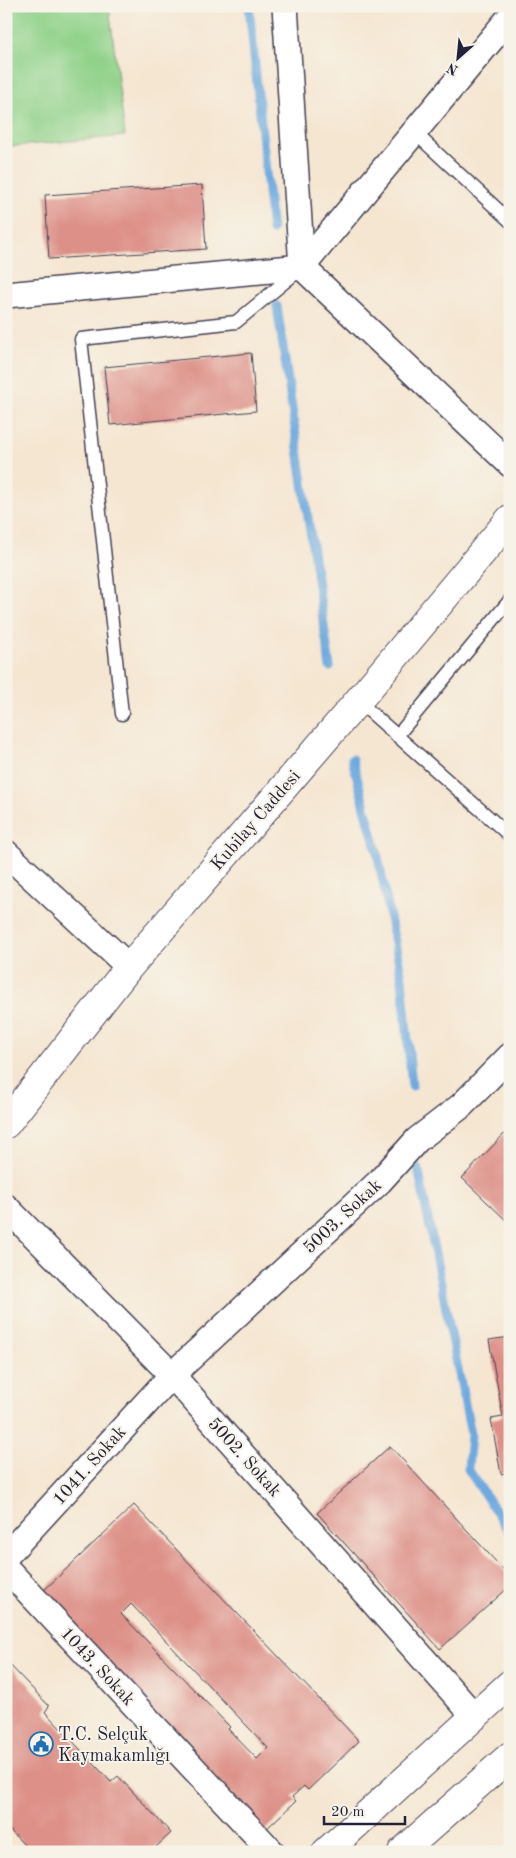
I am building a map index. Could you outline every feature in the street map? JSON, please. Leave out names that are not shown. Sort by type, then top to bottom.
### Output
[{"type":"main road","name":"Kubilay Caddesi","points":[[6,1124],[128,967],[358,701],[510,519]]},
{"type":"main road","points":[[326,1852],[510,1684]]},
{"type":"main road","points":[[402,1852],[509,1760]]},
{"type":"street","points":[[284,6],[302,267],[510,464]]},
{"type":"street","points":[[6,295],[302,267],[510,17]]},
{"type":"street","points":[[6,853],[128,967]]},
{"type":"street","name":"5003. Sokak","points":[[172,1375],[380,1181],[417,1140],[461,1106],[510,1056]]},
{"type":"street","name":"5002. Sokak","points":[[6,1207],[172,1375],[475,1717]]},
{"type":"street","name":"1041. Sokak","points":[[6,1556],[172,1375]]},
{"type":"street","name":"1043. Sokak","points":[[6,1568],[272,1852]]},
{"type":"lane","points":[[414,132],[510,221]]},
{"type":"lane","points":[[122,714],[81,338],[236,322],[302,267]]},
{"type":"lane","points":[[397,736],[510,600]]},
{"type":"lane","points":[[358,701],[510,836]]},
{"type":"green space","points":[[6,6],[109,6],[125,136],[6,147]]},
{"type":"building","points":[[202,185],[206,249],[49,259],[45,195]]},
{"type":"building","points":[[251,353],[256,411],[110,425],[104,367]]},
{"type":"building","points":[[506,1132],[510,1136],[510,1224],[462,1178]]},
{"type":"building","points":[[510,1337],[510,1472],[501,1474],[491,1419],[503,1417],[489,1340]]},
{"type":"building","points":[[390,1446],[510,1577],[510,1586],[440,1649],[317,1513]]},
{"type":"building","points":[[134,1505],[359,1741],[308,1790],[304,1786],[292,1797],[296,1801],[265,1830],[40,1594]],"holes":[[[131,1604],[268,1748],[257,1759],[228,1729],[230,1727],[121,1614]]]},
{"type":"building","name":"T.C. Selçuk Kaymakamlığı","points":[[6,1661],[49,1706],[45,1712],[111,1782],[118,1776],[171,1833],[153,1850],[155,1852],[31,1852],[6,1826]]},
{"type":"waterway","points":[[249,6],[272,230]]},
{"type":"waterway","points":[[277,306],[330,667]]},
{"type":"waterway","points":[[352,759],[377,852],[402,978],[412,1086]]},
{"type":"waterway","points":[[418,1168],[471,1434],[468,1469],[510,1533]]},
{"type":"place","name":"T.C. Selçuk Kaymakamlığı","points":[[41,1744]]}]
